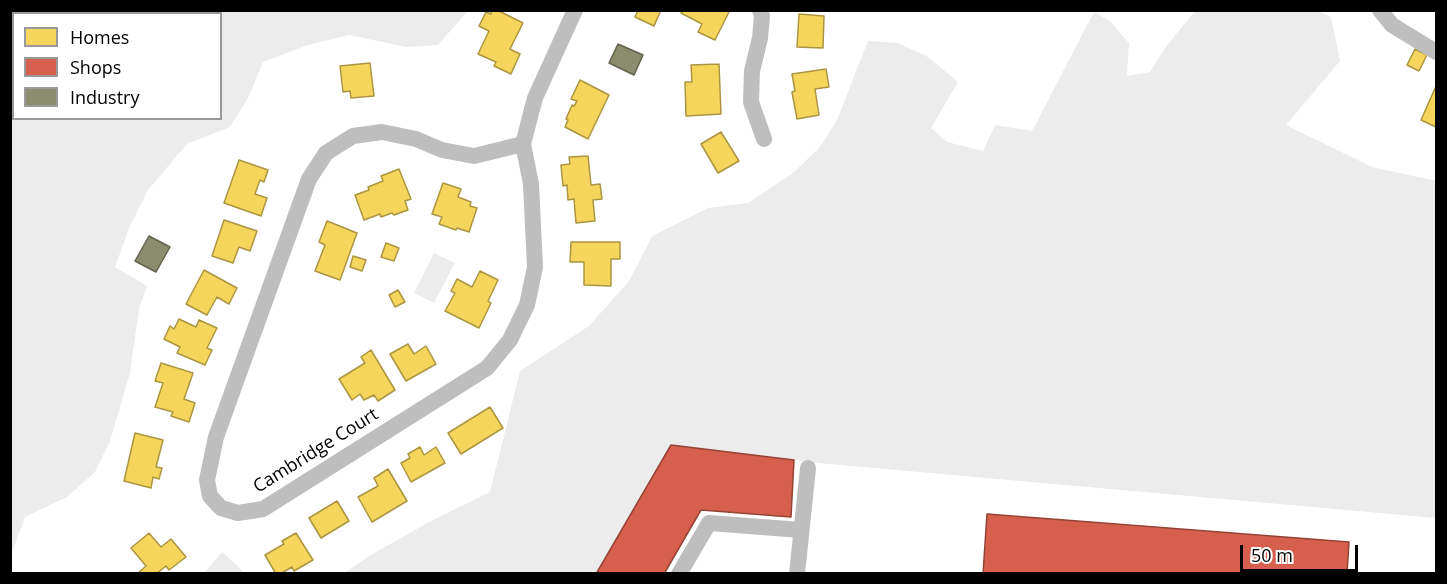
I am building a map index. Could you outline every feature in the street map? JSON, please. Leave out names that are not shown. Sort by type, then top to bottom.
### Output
[{"type":"street","points":[[523,144],[535,98],[575,10]]},
{"type":"street","points":[[760,10],[762,16],[760,38],[752,71],[751,102],[764,139]]},
{"type":"street","points":[[1380,10],[1392,25],[1437,52]]},
{"type":"street","name":"Cambridge Court","points":[[382,132],[416,139],[442,150],[474,156],[523,144],[531,184],[535,267],[527,305],[510,340],[487,368],[263,509],[238,513],[221,508],[210,496],[207,480],[216,437],[309,179],[326,153],[353,136],[382,132]]},
{"type":"street","points":[[797,573],[808,468]]},
{"type":"street","points":[[679,573],[709,523],[801,530]]},
{"type":"shaded area","points":[[48,10],[468,11],[438,45],[407,47],[349,35],[308,45],[263,62],[248,98],[230,127],[187,144],[148,190],[130,226],[115,267],[147,286],[139,309],[130,373],[110,441],[95,472],[67,497],[25,517],[11,555],[11,42],[12,120],[222,120],[222,12],[47,12]]},
{"type":"shaded area","points":[[1195,11],[1318,11],[1331,17],[1340,61],[1286,125],[1372,167],[1436,181],[1436,518],[818,463],[671,445],[596,573],[343,574],[369,556],[429,522],[490,492],[520,371],[589,326],[629,281],[652,236],[708,208],[748,203],[794,172],[819,148],[837,120],[868,41],[898,43],[928,57],[958,82],[931,128],[947,142],[983,151],[995,125],[1032,131],[1094,12],[1110,21],[1129,43],[1127,76],[1150,72],[1168,44]]},
{"type":"shaded area","points":[[434,253],[455,263],[434,303],[414,293]]},
{"type":"shaded area","points":[[222,552],[242,570],[242,573],[204,573]]},
{"type":"building: Homes","points":[[492,10],[497,10],[523,23],[510,49],[520,54],[511,74],[494,66],[496,62],[478,54],[489,31],[479,26],[486,12],[491,14]]},
{"type":"building: Homes","points":[[638,10],[661,10],[654,26],[635,17]]},
{"type":"building: Homes","points":[[683,10],[730,10],[715,40],[698,32],[702,24],[681,13]]},
{"type":"building: Homes","points":[[799,14],[824,16],[823,48],[797,47]]},
{"type":"building: Homes","points":[[1415,49],[1427,55],[1419,71],[1407,65]]},
{"type":"building: Homes","points":[[370,63],[374,96],[351,98],[350,91],[343,92],[340,66]]},
{"type":"building: Homes","points":[[719,64],[721,114],[686,116],[685,82],[692,82],[691,65]]},
{"type":"building: Homes","points":[[826,69],[829,87],[815,89],[819,115],[797,119],[792,92],[795,91],[792,74]]},
{"type":"building: Homes","points":[[580,80],[609,95],[588,139],[565,127],[572,105],[574,106],[577,101],[571,99]]},
{"type":"building: Homes","points":[[1436,86],[1436,127],[1421,120]]},
{"type":"building: Homes","points":[[721,132],[739,161],[718,173],[701,144]]},
{"type":"building: Homes","points":[[588,156],[591,185],[600,184],[602,199],[593,200],[595,221],[576,223],[574,199],[568,200],[567,185],[563,186],[561,165],[570,164],[569,157]]},
{"type":"building: Homes","points":[[239,160],[268,170],[264,182],[260,180],[255,194],[267,198],[261,216],[224,203]]},
{"type":"building: Homes","points":[[399,169],[411,199],[405,201],[408,210],[381,217],[380,214],[364,220],[355,195],[383,181],[381,176]]},
{"type":"building: Homes","points":[[443,183],[461,189],[458,197],[471,202],[470,206],[477,208],[469,232],[439,224],[442,217],[432,214]]},
{"type":"building: Homes","points":[[224,220],[257,231],[250,251],[239,247],[233,263],[212,256]]},
{"type":"building: Homes","points":[[327,221],[357,233],[340,280],[315,271],[325,245],[319,242]]},
{"type":"building: Homes","points":[[571,242],[620,242],[620,259],[611,259],[611,286],[584,285],[584,262],[570,262]]},
{"type":"building: Homes","points":[[386,243],[399,248],[394,261],[381,257]]},
{"type":"building: Homes","points":[[353,256],[366,260],[362,271],[350,267]]},
{"type":"building: Homes","points":[[204,270],[237,288],[229,304],[217,297],[207,315],[186,304]]},
{"type":"building: Homes","points":[[480,271],[498,280],[488,301],[491,303],[479,328],[445,311],[455,293],[451,291],[457,279],[472,287]]},
{"type":"building: Homes","points":[[398,290],[405,302],[395,307],[389,295]]},
{"type":"building: Homes","points":[[179,319],[196,327],[199,320],[217,328],[207,348],[212,350],[205,365],[177,353],[180,347],[164,339],[170,326],[174,329]]},
{"type":"building: Homes","points":[[408,344],[414,354],[426,346],[436,364],[406,381],[390,354]]},
{"type":"building: Homes","points":[[371,350],[395,390],[378,401],[374,395],[364,400],[360,394],[352,400],[339,379],[365,363],[361,357]]},
{"type":"building: Homes","points":[[161,363],[193,373],[184,399],[195,403],[189,422],[171,416],[173,412],[155,407],[163,383],[155,381]]},
{"type":"building: Homes","points":[[490,407],[503,428],[461,454],[448,433]]},
{"type":"building: Homes","points":[[135,433],[163,440],[156,467],[162,468],[159,479],[153,477],[151,488],[124,481]]},
{"type":"building: Homes","points":[[420,447],[424,455],[436,447],[445,463],[411,482],[401,463],[410,458],[408,454]]},
{"type":"building: Homes","points":[[388,469],[407,501],[372,522],[358,497],[378,486],[374,478]]},
{"type":"building: Homes","points":[[337,501],[349,521],[321,538],[309,518]]},
{"type":"building: Homes","points":[[149,533],[161,547],[171,539],[186,557],[169,570],[166,566],[156,574],[137,574],[146,566],[131,548]]},
{"type":"building: Homes","points":[[296,533],[313,560],[294,571],[292,567],[276,574],[265,555],[284,544],[282,541]]},
{"type":"building: Shops","points":[[671,445],[794,460],[791,517],[701,510],[664,574],[596,574]]},
{"type":"building: Shops","points":[[987,514],[1349,542],[1347,574],[983,574]]},
{"type":"building: Industry","points":[[618,44],[643,55],[634,75],[609,63]]},
{"type":"building: Industry","points":[[149,236],[170,247],[156,272],[135,261]]}]
